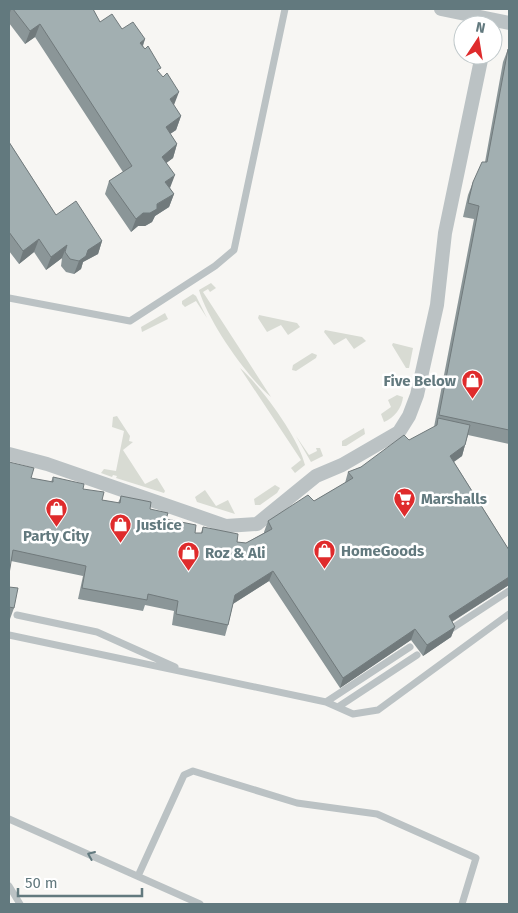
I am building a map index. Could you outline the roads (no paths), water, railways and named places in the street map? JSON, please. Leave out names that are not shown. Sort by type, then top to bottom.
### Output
[{"type":"street","points":[[441,9],[463,15]]},
{"type":"street","points":[[9,454],[47,464],[226,526],[239,526],[257,524],[316,476],[342,465],[399,432],[417,395],[434,321],[445,233],[480,65]]},
{"type":"lane","points":[[9,298],[130,321],[215,266],[234,250],[284,9]]},
{"type":"lane","points":[[451,629],[509,591]]},
{"type":"lane","points":[[9,635],[326,702],[353,714],[378,710],[509,614]]},
{"type":"lane","points":[[17,615],[97,632],[187,673]]},
{"type":"lane","points":[[326,702],[410,646]]},
{"type":"lane","points":[[338,707],[417,655]]},
{"type":"lane","points":[[138,876],[184,775],[193,771],[297,803],[377,814],[476,858],[462,904]]},
{"type":"lane","points":[[9,819],[200,904]]},
{"type":"lane","points":[[9,886],[20,904]]},
{"type":"place","name":"Five Below","points":[[472,400]]},
{"type":"place","name":"Marshalls","points":[[405,518]]},
{"type":"place","name":"Party City","points":[[56,527]]},
{"type":"place","name":"Justice","points":[[120,544]]},
{"type":"place","name":"HomeGoods","points":[[325,570]]},
{"type":"place","name":"Roz & Ali","points":[[189,572]]}]
